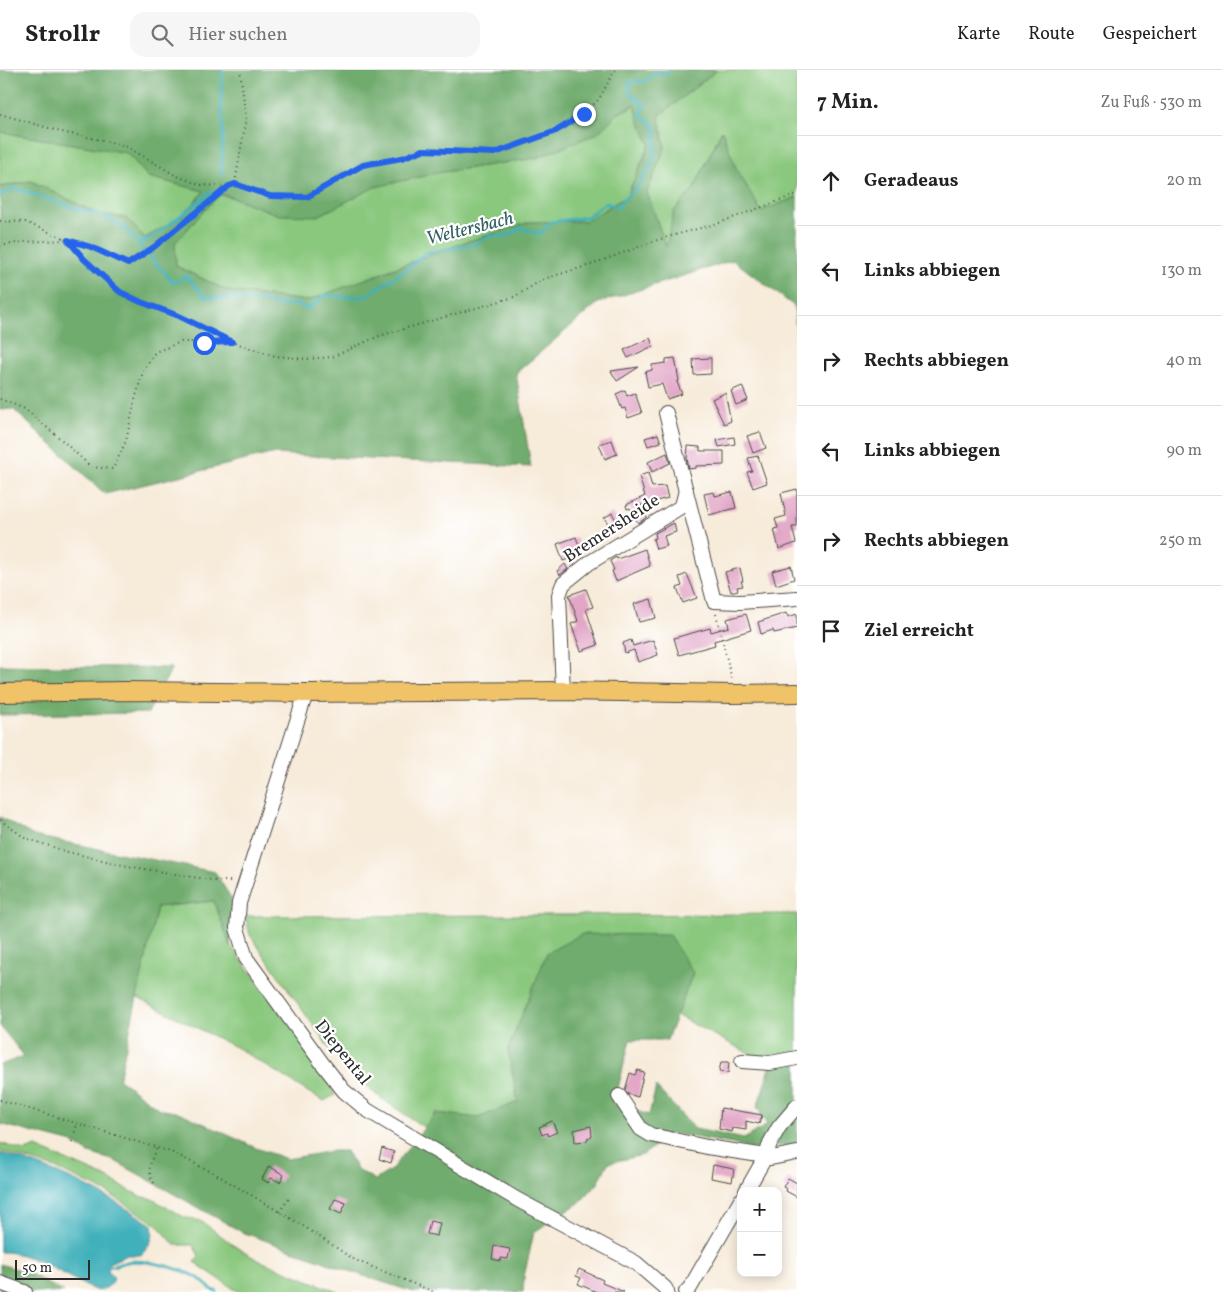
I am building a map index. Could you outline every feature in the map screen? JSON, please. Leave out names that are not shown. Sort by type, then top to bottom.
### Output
[{"type":"main road","points":[[0,693],[126,691],[306,693],[563,691],[734,694],[797,693]]},
{"type":"street","points":[[666,413],[714,601],[740,602],[797,598]]},
{"type":"street","name":"Bremersheide","points":[[563,691],[559,595],[563,584],[589,563],[682,506],[686,489]]},
{"type":"street","name":"Diepental","points":[[306,693],[239,903],[236,928],[246,958],[344,1091],[367,1110],[518,1200],[636,1263],[665,1288],[666,1292]]},
{"type":"street","points":[[742,1062],[770,1064],[797,1058]]},
{"type":"street","points":[[619,1096],[641,1129],[651,1135],[771,1158],[797,1153]]},
{"type":"street","points":[[748,1187],[766,1156],[770,1143],[779,1127],[797,1106]]},
{"type":"street","points":[[686,1292],[737,1207]]},
{"type":"street","points":[[0,1282],[25,1292]]},
{"type":"path","points":[[235,184],[246,119],[240,70]]},
{"type":"path","points":[[0,114],[66,133],[127,147],[175,175],[198,185],[229,186],[235,184],[270,196],[307,197],[363,165],[402,158],[423,150],[495,153],[556,131],[584,114],[599,98],[615,70]]},
{"type":"path","points":[[0,221],[25,222],[68,240],[91,247],[128,264],[154,247],[229,186]]},
{"type":"path","points":[[68,240],[84,259],[120,292],[179,316],[232,342],[275,356],[307,359],[332,357],[379,336],[514,297],[544,279],[660,238],[720,223],[797,194]]},
{"type":"path","points":[[0,246],[22,242],[68,240]]},
{"type":"path","points":[[0,399],[25,409],[91,467],[113,470],[126,441],[143,371],[156,352],[181,342],[232,342]]},
{"type":"path","points":[[716,614],[733,685]]},
{"type":"path","points":[[0,820],[25,838],[68,852],[127,866],[217,881],[246,882]]},
{"type":"path","points":[[0,1100],[171,1152],[212,1172],[300,1224],[355,1260],[434,1292]]},
{"type":"path","points":[[72,1142],[77,1124]]},
{"type":"path","points":[[154,1183],[149,1175],[157,1148]]},
{"type":"path","points":[[279,1212],[291,1196]]},
{"type":"green space","points":[[0,70],[717,70],[659,116],[665,148],[647,192],[666,247],[674,211],[693,190],[722,130],[736,168],[761,211],[797,197],[797,343],[794,306],[733,260],[598,303],[516,373],[531,467],[271,454],[105,494],[13,409],[0,410],[0,187],[31,181],[98,214],[126,218],[145,238],[183,216],[204,191],[148,177],[127,153],[0,132]],"holes":[[[635,105],[639,121],[650,144],[627,196],[586,221],[530,222],[465,242],[307,301],[228,291],[176,266],[175,243],[220,195],[226,195],[279,215],[318,216],[375,187],[437,173],[536,158],[598,133],[617,114]]]},
{"type":"green space","points":[[717,70],[797,70],[797,197],[761,211],[736,168],[721,131],[693,190],[674,211],[666,248],[647,192],[665,148],[659,116]]},
{"type":"green space","points":[[636,105],[639,121],[650,143],[627,196],[586,221],[530,222],[465,242],[307,301],[228,291],[176,266],[175,243],[220,195],[318,216],[374,187],[437,173],[536,158],[598,133],[617,114]]},
{"type":"green space","points":[[0,132],[128,153],[148,177],[204,191],[183,216],[145,238],[126,218],[98,214],[31,181],[0,187]]},
{"type":"green space","points":[[0,665],[172,668],[148,713],[0,715]]},
{"type":"green space","points":[[0,817],[34,836],[215,872],[236,906],[230,945],[214,901],[157,907],[119,1079],[159,1109],[181,1113],[256,1148],[287,1159],[333,1151],[346,1151],[357,1169],[375,1180],[391,1170],[436,1113],[478,1118],[518,1102],[508,1049],[547,953],[582,934],[669,935],[693,973],[667,1040],[630,1040],[614,1104],[649,1115],[656,1087],[695,1129],[744,1139],[767,1125],[757,1107],[771,1065],[797,1056],[797,1144],[751,1149],[672,1133],[643,1155],[608,1163],[597,1185],[579,1203],[534,1232],[524,1277],[523,1292],[413,1292],[242,1232],[115,1161],[89,1153],[73,1143],[0,1124],[0,1065],[24,1056],[0,1026]]},
{"type":"green space","points":[[214,901],[230,945],[321,1066],[335,1095],[324,1101],[241,1050],[136,997],[157,907]]},
{"type":"green space","points":[[797,914],[797,1056],[771,1065],[676,1015],[693,973],[508,1049],[518,1102],[478,1118],[436,1113],[425,1128],[375,1094],[331,1051],[250,935],[245,916]]},
{"type":"green space","points":[[0,1143],[25,1151],[36,1147],[103,1176],[140,1196],[152,1199],[184,1217],[201,1221],[239,1249],[258,1260],[338,1292],[241,1292],[234,1289],[194,1262],[199,1256],[193,1245],[175,1245],[156,1224],[108,1193],[55,1168],[0,1151]]},
{"type":"green space","points":[[0,1264],[29,1273],[63,1292],[0,1292]]},
{"type":"water","points":[[0,1153],[60,1174],[98,1192],[134,1213],[152,1225],[153,1233],[149,1245],[141,1255],[127,1255],[109,1263],[108,1270],[114,1278],[113,1281],[108,1287],[97,1291],[38,1261],[25,1256],[0,1252]]},
{"type":"building","points":[[650,338],[653,346],[628,358],[624,350]]},
{"type":"building","points":[[675,358],[679,381],[677,382],[682,394],[667,399],[662,384],[648,387],[645,372],[652,370],[652,365],[666,363],[666,359]]},
{"type":"building","points":[[711,358],[711,374],[694,375],[693,359]]},
{"type":"building","points":[[639,367],[617,381],[611,371]]},
{"type":"building","points":[[742,386],[748,400],[736,405],[731,391]]},
{"type":"building","points":[[625,390],[627,396],[635,393],[642,413],[628,418],[625,408],[622,409],[616,394]]},
{"type":"building","points":[[725,393],[731,421],[724,424],[712,399]]},
{"type":"building","points":[[760,432],[766,448],[753,453],[747,436]]},
{"type":"building","points":[[658,434],[661,442],[648,446],[645,438]]},
{"type":"building","points":[[734,437],[735,444],[719,447],[717,440]]},
{"type":"building","points":[[612,440],[617,454],[605,459],[599,444]]},
{"type":"building","points":[[688,446],[700,447],[700,451],[724,451],[724,465],[696,466],[696,468],[689,469],[687,458]]},
{"type":"building","points":[[667,453],[670,463],[652,472],[648,462]]},
{"type":"building","points":[[758,456],[767,483],[753,488],[747,472],[752,471],[748,458]]},
{"type":"building","points":[[648,473],[652,487],[665,486],[668,498],[641,505],[647,517],[638,523],[630,508],[627,509],[626,505],[645,496],[639,476]]},
{"type":"building","points":[[797,489],[797,527],[792,527],[796,543],[779,549],[774,529],[778,528],[775,519],[786,516],[781,493]]},
{"type":"building","points":[[714,492],[715,496],[732,492],[736,508],[709,515],[704,494]]},
{"type":"building","points":[[612,513],[617,522],[610,526],[604,518]]},
{"type":"building","points":[[674,523],[676,532],[664,536],[667,546],[656,549],[653,539],[656,538],[655,533]]},
{"type":"building","points":[[576,537],[582,554],[563,561],[557,544]]},
{"type":"building","points":[[645,549],[650,566],[616,581],[610,561],[616,557],[617,559]]},
{"type":"building","points":[[565,564],[568,569],[560,575],[557,571]]},
{"type":"building","points":[[791,566],[794,579],[776,585],[772,571]]},
{"type":"building","points":[[740,568],[743,586],[737,587],[738,590],[731,592],[725,572]]},
{"type":"building","points":[[687,574],[697,598],[683,603],[677,588],[682,586],[679,577]]},
{"type":"building","points":[[586,589],[593,607],[586,609],[598,645],[581,651],[571,624],[578,621],[569,595]]},
{"type":"building","points":[[651,599],[656,618],[639,622],[634,604]]},
{"type":"building","points":[[786,613],[788,617],[797,614],[797,628],[774,633],[773,630],[761,634],[758,622]]},
{"type":"building","points":[[746,614],[751,630],[714,641],[715,645],[679,655],[674,638],[710,628],[711,632],[729,627],[727,619]]},
{"type":"building","points":[[631,640],[633,646],[653,640],[658,655],[638,662],[634,650],[625,653],[623,643]]},
{"type":"building","points":[[721,1062],[729,1062],[728,1073],[719,1072]]},
{"type":"building","points":[[637,1070],[644,1072],[638,1097],[628,1094],[625,1090],[630,1073],[635,1075]]},
{"type":"building","points":[[721,1108],[762,1115],[759,1124],[746,1121],[746,1130],[733,1128],[732,1132],[719,1129]]},
{"type":"building","points":[[552,1121],[557,1132],[548,1136],[547,1133],[542,1135],[539,1127]]},
{"type":"building","points":[[591,1126],[592,1137],[587,1138],[588,1141],[575,1142],[574,1130]]},
{"type":"building","points":[[382,1148],[394,1152],[391,1163],[379,1159]]},
{"type":"building","points":[[713,1165],[734,1169],[732,1182],[711,1178]]},
{"type":"building","points":[[269,1166],[284,1175],[280,1182],[271,1178],[268,1183],[262,1179]]},
{"type":"building","points":[[788,1178],[797,1183],[797,1197],[786,1191],[787,1189],[783,1187]]},
{"type":"building","points":[[335,1199],[346,1203],[341,1214],[330,1209]]},
{"type":"building","points":[[430,1221],[440,1223],[437,1236],[427,1234]]},
{"type":"building","points":[[494,1246],[510,1249],[508,1259],[501,1258],[501,1261],[492,1259]]},
{"type":"building","points":[[579,1269],[603,1280],[602,1283],[624,1292],[597,1292],[578,1284],[581,1278],[576,1276]]},
{"type":"waterway","points":[[221,175],[223,131],[222,70]]},
{"type":"waterway","name":"Weltersbach","points":[[0,194],[14,188],[77,209],[106,216],[125,229],[174,283],[186,276],[205,297],[262,301],[279,306],[293,303],[308,309],[325,295],[364,297],[403,272],[425,253],[477,244],[488,236],[507,236],[521,228],[540,234],[551,222],[587,217],[605,203],[619,207],[623,199],[635,189],[649,168],[655,151],[655,126],[640,115],[645,105],[630,93],[628,83],[646,81],[656,72],[665,75],[670,70]]},
{"type":"waterway","points":[[139,243],[153,237],[212,191]]},
{"type":"waterway","points":[[106,1267],[133,1261],[148,1262],[181,1270],[195,1276],[217,1292]]},
{"type":"route","points":[[204,343],[232,342],[179,316],[120,292],[84,259],[68,240],[91,247],[128,264],[154,247],[229,186],[235,184],[270,196],[307,197],[363,165],[402,158],[423,150],[495,153],[556,131],[584,114]]}]
